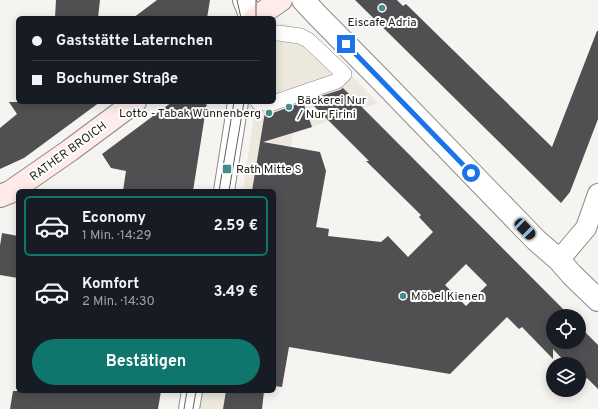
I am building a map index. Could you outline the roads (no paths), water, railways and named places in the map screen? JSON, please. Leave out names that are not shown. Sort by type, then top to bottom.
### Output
[{"type":"main road","points":[[258,16],[281,0]]},
{"type":"main road","name":"RATHER BROICH","points":[[0,196],[10,192],[69,151],[132,104]]},
{"type":"street","points":[[244,0],[250,16]]},
{"type":"street","points":[[303,0],[536,240],[598,300]]},
{"type":"street","points":[[276,32],[300,36],[308,40],[344,74],[337,81],[276,102]]},
{"type":"street","points":[[224,189],[238,104]]},
{"type":"street","points":[[558,260],[586,228],[598,194]]},
{"type":"street","points":[[189,409],[192,393]]},
{"type":"tram line","points":[[237,0],[241,16]]},
{"type":"tram line","points":[[256,0],[256,16]]},
{"type":"tram line","points":[[219,189],[234,104]]},
{"type":"tram line","points":[[229,189],[244,104]]},
{"type":"tram line","points":[[184,409],[187,393]]},
{"type":"tram line","points":[[193,409],[196,393]]},
{"type":"place","name":"Eiscafe Adria","points":[[382,8]]},
{"type":"place","name":"Bäckerei Nur / Nur Firini","points":[[289,107]]},
{"type":"place","name":"Lotto - Tabak Wünnenberg","points":[[269,113]]},
{"type":"place","name":"Rath Mitte S","points":[[227,169]]},
{"type":"place","name":"Möbel Kienen","points":[[403,296]]}]
